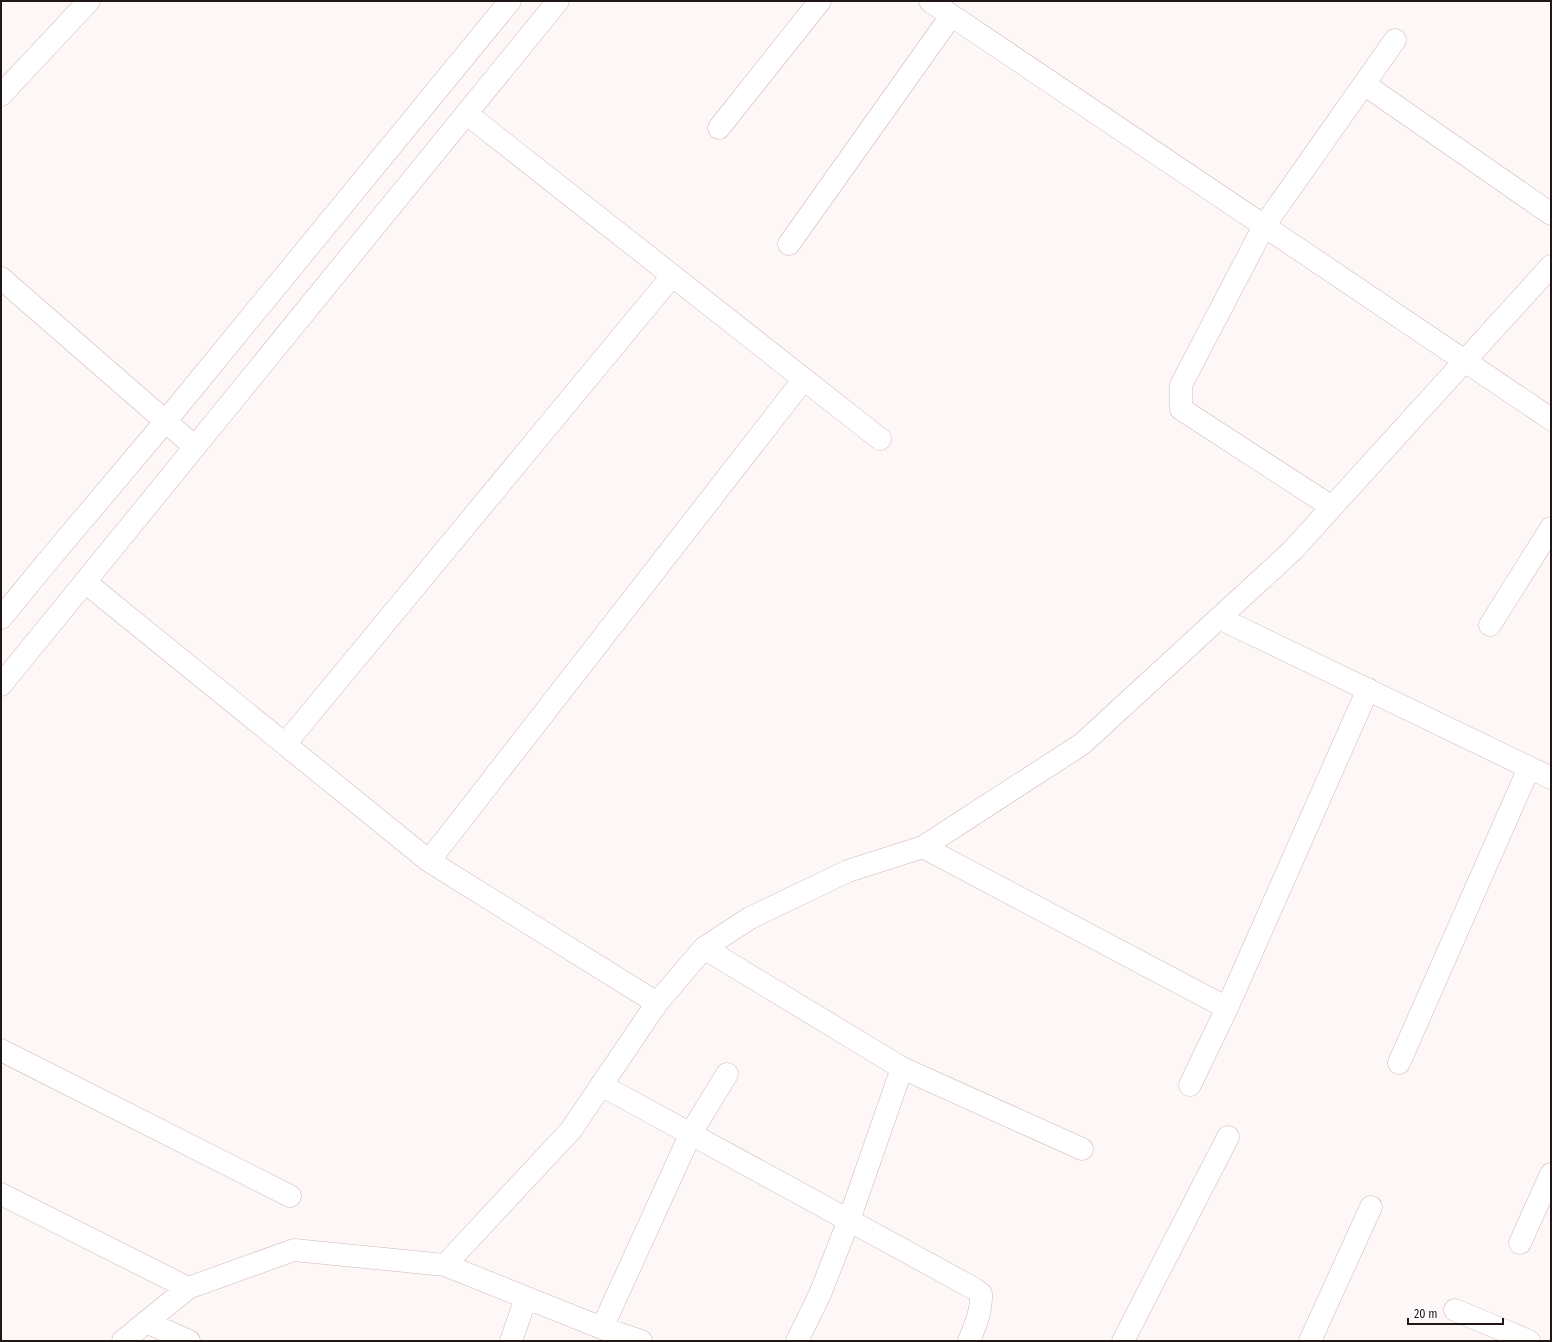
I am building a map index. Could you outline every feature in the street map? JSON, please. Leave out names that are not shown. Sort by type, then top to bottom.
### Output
[{"type":"street","points":[[1,95],[89,1]]},
{"type":"street","points":[[1,618],[165,422],[510,1]]},
{"type":"street","points":[[1,685],[558,1]]},
{"type":"street","points":[[719,128],[820,1]]},
{"type":"street","points":[[930,1],[1551,419]]},
{"type":"street","points":[[789,244],[951,16]]},
{"type":"street","points":[[1332,507],[1181,409],[1182,385],[1264,226],[1395,40]]},
{"type":"street","points":[[1364,84],[1551,214]]},
{"type":"street","points":[[467,114],[880,439]]},
{"type":"street","points":[[445,1265],[571,1130],[656,1003],[704,948],[750,918],[848,871],[923,847],[1082,744],[1292,551],[1551,266]]},
{"type":"street","points":[[285,744],[672,276]]},
{"type":"street","points":[[1,278],[195,447]]},
{"type":"street","points":[[429,861],[804,379]]},
{"type":"street","points":[[1490,625],[1551,528]]},
{"type":"street","points":[[85,582],[429,861],[656,1003]]},
{"type":"street","points":[[1219,618],[1551,778]]},
{"type":"street","points":[[1190,1085],[1227,1008],[1368,689]]},
{"type":"street","points":[[1399,1063],[1529,768]]},
{"type":"street","points":[[923,847],[1227,1008]]},
{"type":"street","points":[[704,948],[902,1068],[1082,1150]]},
{"type":"street","points":[[1,1050],[290,1196]]},
{"type":"street","points":[[797,1341],[820,1294],[849,1220],[902,1068]]},
{"type":"street","points":[[602,1328],[691,1133],[727,1074]]},
{"type":"street","points":[[601,1085],[973,1288],[981,1294],[981,1309],[969,1341]]},
{"type":"street","points":[[1124,1341],[1228,1137]]},
{"type":"street","points":[[1520,1243],[1551,1174]]},
{"type":"street","points":[[1,1194],[188,1288]]},
{"type":"street","points":[[1310,1341],[1372,1208]]},
{"type":"street","points":[[123,1341],[188,1288],[294,1250],[445,1265],[602,1328],[640,1341]]},
{"type":"street","points":[[511,1341],[526,1298]]},
{"type":"street","points":[[1455,1310],[1529,1341]]},
{"type":"street","points":[[146,1322],[189,1341]]}]
